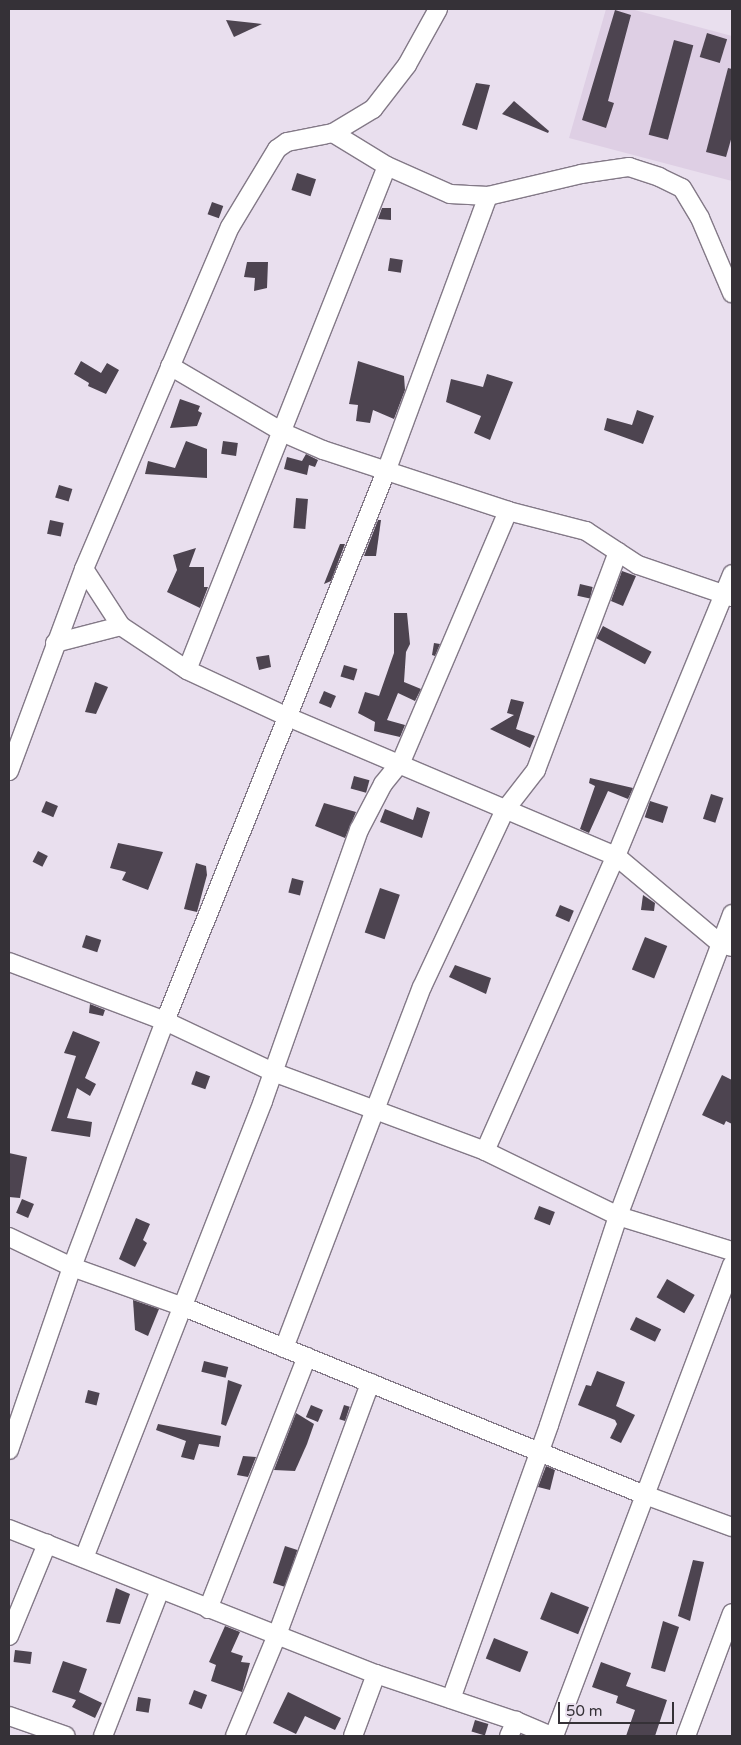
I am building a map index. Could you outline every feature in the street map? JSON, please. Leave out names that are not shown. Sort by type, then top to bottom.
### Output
[{"type":"street","points":[[9,771],[55,642],[84,570],[230,227],[277,149],[287,142],[334,133],[372,109],[408,64],[438,9]]},
{"type":"street","points":[[334,133],[386,166],[450,194],[488,196],[580,174],[629,167],[659,177],[682,188],[700,218],[732,292]]},
{"type":"street","points":[[187,670],[284,433],[386,166]]},
{"type":"street","points":[[9,1450],[72,1267],[165,1021],[387,469],[488,196]]},
{"type":"street","points":[[170,366],[284,433],[323,450],[387,469],[508,511],[586,531],[638,565],[728,595]]},
{"type":"street","points":[[84,1558],[184,1307],[273,1072],[359,830],[383,784],[401,762],[508,511]]},
{"type":"street","points":[[284,1348],[376,1113],[422,987],[505,810],[536,770],[618,552]]},
{"type":"street","points":[[84,570],[121,626],[187,670],[288,717],[401,762],[505,810],[616,856],[727,946]]},
{"type":"street","points":[[486,1152],[728,595],[732,574]]},
{"type":"street","points":[[55,642],[121,626]]},
{"type":"street","points":[[451,1699],[539,1452],[618,1216],[727,946],[732,914]]},
{"type":"street","points":[[9,962],[165,1021],[273,1072],[376,1113],[486,1152],[618,1216],[732,1251]]},
{"type":"street","points":[[9,1238],[72,1267],[184,1307],[645,1495],[732,1527]]},
{"type":"street","points":[[9,1529],[376,1674],[451,1699],[512,1728],[553,1736],[732,1266]]},
{"type":"street","points":[[208,1609],[307,1357]]},
{"type":"street","points":[[236,1736],[277,1635],[370,1383]]},
{"type":"street","points":[[9,1636],[47,1544]]},
{"type":"street","points":[[103,1736],[160,1590]]},
{"type":"street","points":[[686,1736],[732,1613]]},
{"type":"street","points":[[353,1736],[376,1674]]},
{"type":"street","points":[[9,1716],[66,1736]]},
{"type":"shaded area","points":[[606,9],[631,9],[732,36],[732,181],[569,138]]},
{"type":"building","points":[[615,10],[631,15],[608,101],[614,103],[606,128],[582,120]]},
{"type":"building","points":[[226,20],[262,24],[234,37]]},
{"type":"building","points":[[707,33],[727,39],[720,63],[700,57]]},
{"type":"building","points":[[674,40],[693,45],[668,140],[649,135]]},
{"type":"building","points":[[728,68],[732,69],[732,136],[726,157],[706,152]]},
{"type":"building","points":[[476,83],[490,85],[477,130],[462,125]]},
{"type":"building","points":[[514,101],[549,131],[548,133],[502,114]]},
{"type":"building","points":[[297,173],[316,179],[310,196],[291,190]]},
{"type":"building","points":[[212,202],[223,206],[219,218],[208,214]]},
{"type":"building","points":[[382,208],[391,208],[391,220],[378,219]]},
{"type":"building","points":[[390,258],[403,260],[401,273],[388,271]]},
{"type":"building","points":[[247,262],[268,262],[267,288],[254,291],[255,278],[244,277]]},
{"type":"building","points":[[81,361],[101,373],[107,363],[119,370],[106,394],[88,386],[89,383],[74,374]]},
{"type":"building","points":[[358,361],[404,376],[405,390],[394,419],[373,410],[370,423],[356,421],[358,405],[349,404]]},
{"type":"building","points":[[487,374],[513,382],[490,440],[474,433],[481,416],[446,402],[451,379],[483,387]]},
{"type":"building","points":[[180,399],[200,406],[198,411],[202,413],[197,426],[170,428]]},
{"type":"building","points":[[637,410],[654,416],[643,444],[604,430],[607,418],[632,425]]},
{"type":"building","points":[[186,441],[207,449],[207,478],[145,474],[148,461],[175,468]]},
{"type":"building","points":[[223,441],[238,443],[236,456],[221,454]]},
{"type":"building","points":[[306,454],[318,460],[315,467],[309,465],[307,475],[284,469],[287,457],[302,461]]},
{"type":"building","points":[[59,485],[72,489],[69,502],[55,497]]},
{"type":"building","points":[[296,498],[308,499],[305,529],[293,528]]},
{"type":"building","points":[[50,520],[64,523],[61,537],[47,534]]},
{"type":"building","points":[[378,520],[381,520],[376,556],[364,556]]},
{"type":"building","points":[[340,544],[345,544],[331,581],[324,584]]},
{"type":"building","points":[[196,548],[189,567],[204,567],[204,587],[208,587],[200,608],[167,592],[177,570],[173,555]]},
{"type":"building","points":[[622,571],[636,576],[623,606],[611,601]]},
{"type":"building","points":[[580,584],[593,587],[590,599],[577,596]]},
{"type":"building","points":[[394,613],[407,613],[410,644],[406,652],[404,682],[421,689],[415,701],[398,693],[387,720],[405,725],[400,737],[374,731],[375,722],[358,713],[365,692],[379,696],[394,653]]},
{"type":"building","points":[[603,626],[652,652],[645,664],[596,638]]},
{"type":"building","points":[[434,643],[440,644],[435,656],[432,655]]},
{"type":"building","points":[[269,655],[271,667],[259,670],[256,657]]},
{"type":"building","points":[[344,665],[357,669],[354,681],[340,676]]},
{"type":"building","points":[[95,682],[108,687],[96,714],[85,712]]},
{"type":"building","points":[[324,691],[336,696],[331,708],[319,703]]},
{"type":"building","points":[[511,699],[524,702],[516,729],[535,736],[530,748],[490,729],[514,715],[507,713]]},
{"type":"building","points":[[354,776],[369,780],[366,793],[351,789]]},
{"type":"building","points":[[590,778],[633,788],[628,799],[608,791],[589,833],[580,829],[595,786],[589,783]]},
{"type":"building","points":[[711,794],[723,798],[715,823],[703,819]]},
{"type":"building","points":[[46,801],[58,806],[53,817],[41,812]]},
{"type":"building","points":[[650,801],[668,807],[663,823],[645,817]]},
{"type":"building","points":[[324,803],[356,812],[345,838],[315,826]]},
{"type":"building","points":[[417,807],[430,812],[422,838],[380,822],[385,809],[413,820]]},
{"type":"building","points":[[118,843],[163,852],[148,890],[122,880],[126,872],[110,868]]},
{"type":"building","points":[[38,851],[48,856],[42,867],[33,862]]},
{"type":"building","points":[[196,863],[206,866],[207,875],[197,912],[184,909]]},
{"type":"building","points":[[292,878],[304,881],[300,895],[288,893]]},
{"type":"building","points":[[380,888],[400,895],[385,939],[365,932]]},
{"type":"building","points":[[643,895],[655,903],[654,911],[641,910]]},
{"type":"building","points":[[560,905],[574,911],[569,922],[555,916]]},
{"type":"building","points":[[86,935],[101,940],[97,952],[82,947]]},
{"type":"building","points":[[645,937],[667,946],[654,978],[632,969]]},
{"type":"building","points":[[455,965],[491,978],[486,994],[449,977]]},
{"type":"building","points":[[90,1004],[105,1010],[103,1016],[89,1013]]},
{"type":"building","points":[[73,1031],[100,1042],[85,1078],[96,1084],[90,1096],[77,1088],[67,1118],[92,1122],[90,1137],[51,1131],[76,1056],[64,1053]]},
{"type":"building","points":[[196,1071],[210,1076],[205,1089],[191,1084]]},
{"type":"building","points":[[722,1075],[732,1080],[732,1124],[726,1121],[724,1125],[702,1115]]},
{"type":"building","points":[[9,1153],[27,1157],[20,1198],[9,1197]]},
{"type":"building","points":[[22,1199],[34,1204],[28,1218],[16,1213]]},
{"type":"building","points":[[539,1206],[555,1212],[550,1225],[534,1219]]},
{"type":"building","points":[[136,1218],[150,1224],[143,1240],[147,1243],[135,1267],[119,1259]]},
{"type":"building","points":[[667,1279],[695,1295],[684,1313],[656,1297]]},
{"type":"building","points":[[133,1300],[159,1309],[148,1336],[135,1330]]},
{"type":"building","points":[[636,1317],[661,1329],[655,1342],[630,1330]]},
{"type":"building","points":[[204,1361],[228,1367],[226,1378],[201,1372]]},
{"type":"building","points":[[597,1371],[625,1382],[616,1406],[635,1415],[621,1443],[610,1438],[617,1424],[615,1420],[578,1405],[586,1385],[591,1386]]},
{"type":"building","points":[[228,1380],[242,1385],[226,1426],[221,1424]]},
{"type":"building","points":[[88,1390],[100,1393],[96,1406],[85,1403]]},
{"type":"building","points":[[311,1405],[323,1410],[318,1422],[306,1417]]},
{"type":"building","points":[[344,1405],[350,1407],[345,1421],[339,1419]]},
{"type":"building","points":[[296,1413],[314,1424],[307,1444],[295,1471],[274,1470]]},
{"type":"building","points":[[158,1424],[221,1436],[219,1447],[199,1444],[194,1460],[181,1457],[186,1441],[156,1430]]},
{"type":"building","points":[[243,1456],[256,1457],[248,1477],[237,1475]]},
{"type":"building","points":[[546,1466],[555,1470],[550,1490],[538,1487]]},
{"type":"building","points":[[285,1546],[297,1550],[285,1587],[273,1583]]},
{"type":"building","points":[[693,1560],[704,1562],[690,1621],[678,1616]]},
{"type":"building","points":[[116,1588],[130,1594],[120,1624],[106,1622]]},
{"type":"building","points":[[551,1592],[589,1607],[578,1634],[540,1619]]},
{"type":"building","points":[[663,1621],[679,1627],[665,1672],[651,1668]]},
{"type":"building","points":[[225,1626],[240,1632],[231,1652],[243,1656],[241,1662],[250,1663],[242,1692],[211,1681],[216,1665],[209,1662]]},
{"type":"building","points":[[494,1638],[528,1652],[520,1672],[486,1658]]},
{"type":"building","points":[[15,1650],[32,1652],[30,1664],[14,1662]]},
{"type":"building","points":[[63,1661],[87,1669],[79,1692],[102,1703],[95,1718],[72,1707],[76,1700],[52,1692]]},
{"type":"building","points":[[601,1662],[631,1673],[626,1686],[667,1700],[655,1736],[626,1736],[635,1710],[616,1703],[618,1696],[592,1687]]},
{"type":"building","points":[[194,1690],[207,1695],[202,1709],[189,1704]]},
{"type":"building","points":[[288,1692],[341,1718],[335,1730],[305,1716],[296,1734],[273,1723]]},
{"type":"building","points":[[138,1697],[151,1699],[149,1713],[136,1711]]},
{"type":"building","points":[[475,1720],[488,1724],[485,1736],[471,1731]]}]
